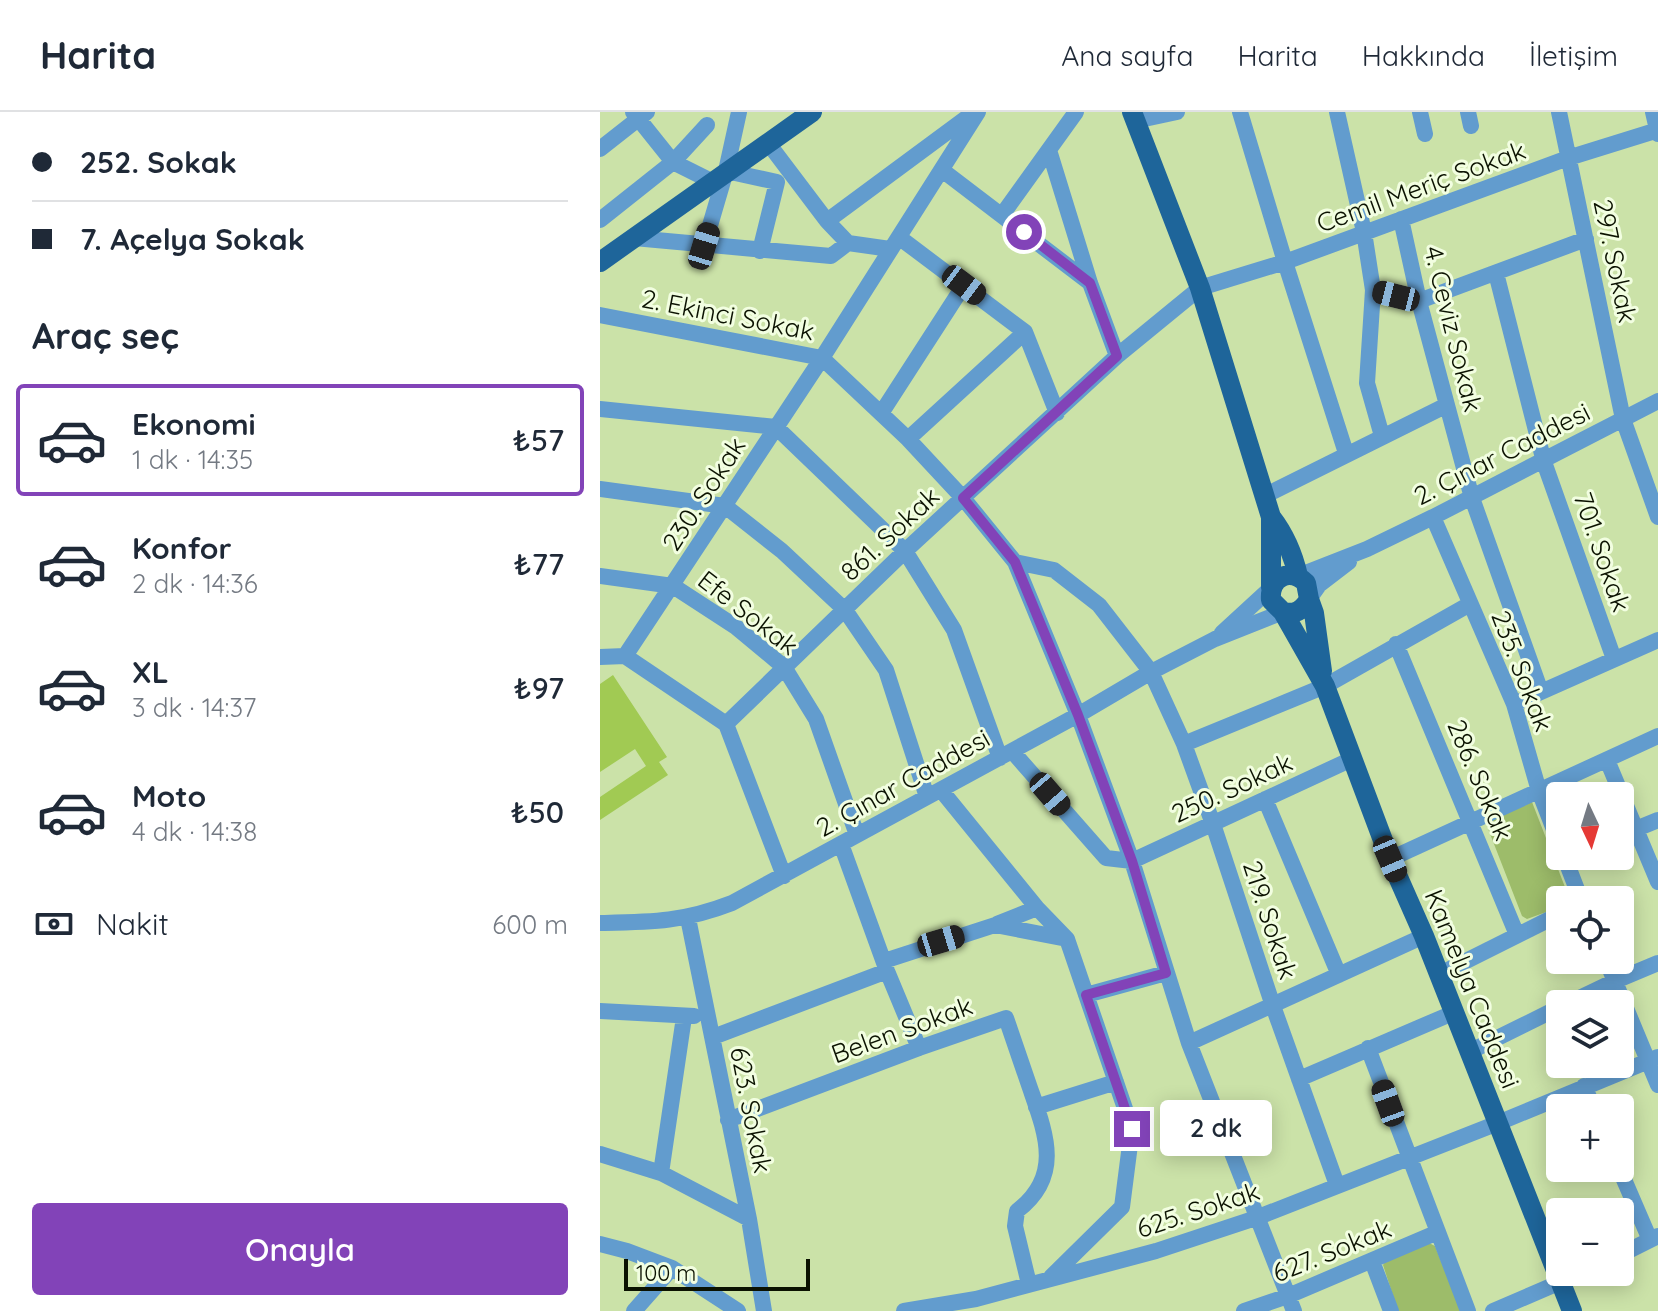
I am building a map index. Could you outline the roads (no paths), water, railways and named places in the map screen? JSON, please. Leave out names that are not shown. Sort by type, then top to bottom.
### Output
[{"type":"main road","points":[[600,262],[812,112]]},
{"type":"main road","points":[[1134,116],[1200,288],[1271,517],[1271,600],[1283,612],[1325,686]]},
{"type":"main road","points":[[1271,517],[1282,531],[1298,576]]},
{"type":"main road","points":[[1271,588],[1279,577],[1292,574],[1306,583],[1314,613],[1325,686]]},
{"type":"main road","points":[[1283,612],[1289,614],[1301,610],[1309,599]]},
{"type":"main road","name":"Kamelya Caddesi","points":[[1325,686],[1390,859],[1424,936],[1546,1246]]},
{"type":"main road","name":"Kamelya Caddesi","points":[[1562,1286],[1572,1311]]},
{"type":"street","points":[[704,246],[719,176],[739,112]]},
{"type":"street","points":[[827,221],[976,112]]},
{"type":"street","name":"230. Sokak","points":[[625,656],[822,358],[976,112]]},
{"type":"street","points":[[1002,215],[1076,112]]},
{"type":"street","points":[[1134,116],[1177,112]]},
{"type":"street","points":[[1240,112],[1346,453]]},
{"type":"street","points":[[1337,112],[1364,232],[1373,290],[1367,383],[1382,436]]},
{"type":"street","points":[[1420,112],[1425,134]]},
{"type":"street","name":"297. Sokak","points":[[1559,112],[1623,419],[1658,517]]},
{"type":"street","points":[[1653,112],[1658,132]]},
{"type":"street","points":[[600,149],[640,114],[673,162],[719,176],[777,182],[760,251]]},
{"type":"street","points":[[600,220],[673,162],[707,125]]},
{"type":"street","name":"Cemil Meriç Sokak","points":[[1200,288],[1285,262],[1568,158],[1658,132]]},
{"type":"street","points":[[768,143],[827,221],[848,243]]},
{"type":"street","points":[[1049,150],[1090,283],[1117,356]]},
{"type":"street","points":[[942,170],[1090,283]]},
{"type":"street","name":"4. Ceviz Sokak","points":[[1401,219],[1419,301],[1472,498]]},
{"type":"street","points":[[634,238],[831,256],[848,243],[895,244],[964,285],[1025,332],[1057,413]]},
{"type":"street","points":[[1373,290],[1419,301],[1586,239]]},
{"type":"street","name":"701. Sokak","points":[[1496,273],[1544,462],[1614,659]]},
{"type":"street","points":[[882,412],[964,285]]},
{"type":"street","name":"861. Sokak","points":[[726,724],[905,551],[1117,356],[1200,288]]},
{"type":"street","name":"2. Ekinci Sokak","points":[[600,315],[822,358],[908,439],[963,498],[1015,562],[1078,715],[1132,861],[1189,1043],[1291,1304]]},
{"type":"street","points":[[908,439],[1025,332]]},
{"type":"street","name":"2. Çınar Caddesi","points":[[1367,549],[1544,462],[1658,401]]},
{"type":"street","points":[[1264,496],[1447,405]]},
{"type":"street","points":[[600,409],[776,427],[905,551],[954,630],[1006,754],[1106,858],[1132,861]]},
{"type":"street","points":[[600,489],[725,506],[782,551],[845,610],[886,670],[934,793],[1067,939],[1132,1129],[1122,1207],[1050,1278]]},
{"type":"street","name":"235. Sokak","points":[[1472,498],[1541,692]]},
{"type":"street","name":"235. Sokak","points":[[1433,517],[1514,704],[1546,809]]},
{"type":"street","points":[[1298,576],[1367,549]]},
{"type":"street","points":[[1309,599],[1327,579],[1367,549]]},
{"type":"street","name":"219. Sokak","points":[[1015,562],[1054,570],[1099,605],[1151,672],[1184,744],[1337,1185]]},
{"type":"street","name":"Efe Sokak","points":[[600,576],[673,586],[736,627],[784,667],[816,719],[857,835]]},
{"type":"street","points":[[1215,639],[1271,588]]},
{"type":"street","points":[[1184,744],[1325,686],[1470,604]]},
{"type":"street","points":[[1215,639],[1283,612]]},
{"type":"street","name":"2. Çınar Caddesi","points":[[600,923],[688,918],[732,903],[1215,639]]},
{"type":"street","points":[[1514,704],[1658,640]]},
{"type":"street","name":"286. Sokak","points":[[1396,644],[1517,935]]},
{"type":"street","points":[[600,657],[625,656],[726,724],[784,876]]},
{"type":"street","points":[[1390,859],[1658,736]]},
{"type":"street","name":"250. Sokak","points":[[1132,861],[1352,759]]},
{"type":"street","points":[[1607,760],[1657,878]]},
{"type":"street","points":[[1265,799],[1339,975]]},
{"type":"street","points":[[1636,829],[1658,820]]},
{"type":"street","points":[[841,844],[919,1048]]},
{"type":"street","points":[[713,1037],[1037,908]]},
{"type":"street","name":"623. Sokak","points":[[688,918],[749,1219],[763,1304]]},
{"type":"street","points":[[1438,975],[1546,921]]},
{"type":"street","points":[[995,925],[1067,939]]},
{"type":"street","points":[[1189,1043],[1424,936]]},
{"type":"street","points":[[1596,990],[1658,963]]},
{"type":"street","points":[[1086,995],[1166,973]]},
{"type":"street","points":[[1612,974],[1652,1059],[1658,1085]]},
{"type":"street","points":[[600,1011],[684,1017],[707,1015]]},
{"type":"street","points":[[1299,1079],[1453,1013]]},
{"type":"street","points":[[1469,1052],[1546,1014]]},
{"type":"street","points":[[661,1173],[684,1017]]},
{"type":"street","name":"Belen Sokak","points":[[728,1120],[1006,1018],[1047,1137],[1047,1167],[1031,1200],[1017,1211],[1015,1226],[1029,1284]]},
{"type":"street","points":[[1368,1048],[1468,1311]]},
{"type":"street","name":"625. Sokak","points":[[904,1311],[978,1305],[1029,1284],[1156,1251],[1256,1218],[1652,1059]]},
{"type":"street","points":[[1036,1107],[1116,1082]]},
{"type":"street","points":[[1584,1086],[1588,1094]]},
{"type":"street","points":[[600,1154],[661,1173],[749,1219]]},
{"type":"street","points":[[1626,1182],[1654,1238],[1634,1248]]},
{"type":"street","name":"627. Sokak","points":[[1244,1311],[1291,1304],[1372,1261],[1438,1232]]},
{"type":"street","points":[[600,1244],[672,1268],[740,1311],[763,1304]]},
{"type":"street","points":[[1372,1261],[1391,1311]]},
{"type":"street","points":[[634,1311],[672,1268]]},
{"type":"street","points":[[1493,1311],[1556,1286]]}]
